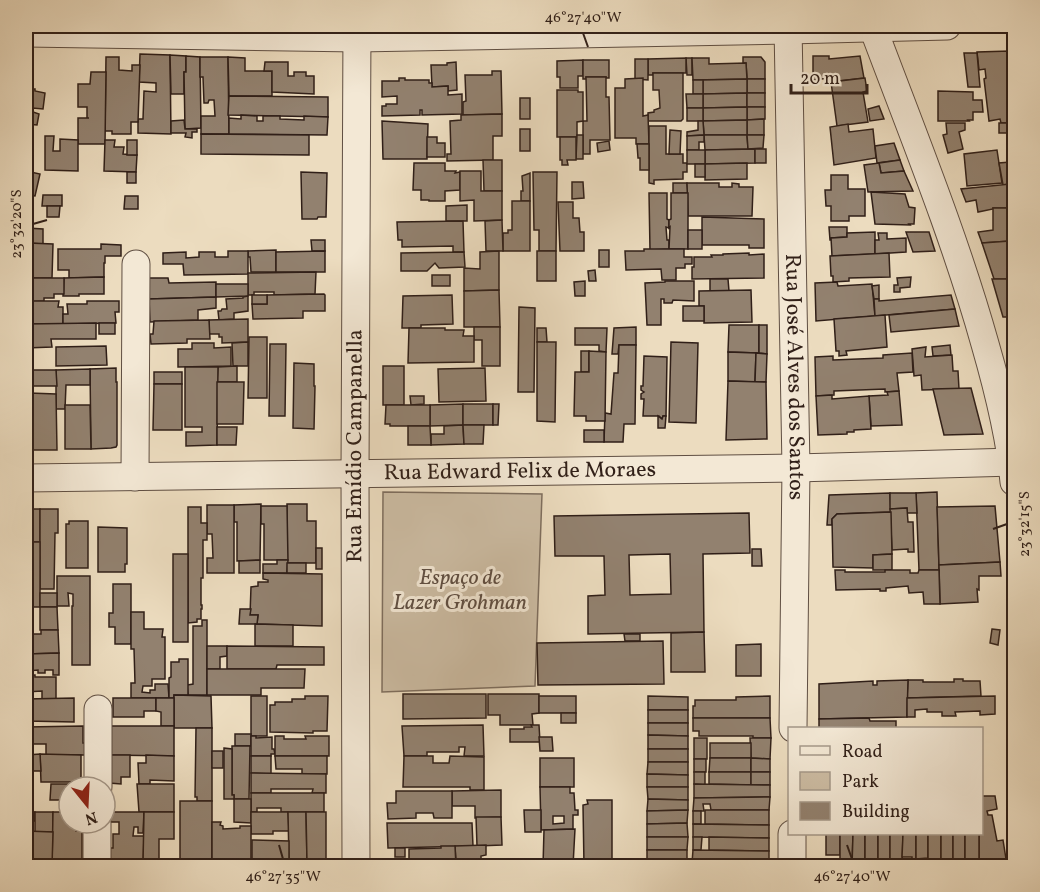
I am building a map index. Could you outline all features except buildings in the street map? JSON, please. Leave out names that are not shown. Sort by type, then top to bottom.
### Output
[{"type":"street","points":[[26,33],[947,26]]},
{"type":"street","name":"Rua José Alves dos Santos","points":[[788,28],[796,468],[794,727]]},
{"type":"street","points":[[873,28],[942,210],[975,307],[997,387],[1014,469]]},
{"type":"street","name":"Rua Emídio Campanella","points":[[356,867],[355,474],[358,32]]},
{"type":"street","points":[[135,477],[136,264]]},
{"type":"street","name":"Rua Edward Felix de Moraes","points":[[26,478],[796,468],[1014,469]]},
{"type":"street","points":[[98,710],[98,775]]},
{"type":"street","points":[[97,835],[97,867]]},
{"type":"street","points":[[792,835],[792,867]]},
{"type":"green space","name":"Espaço de Lazer Grohman","points":[[383,492],[542,494],[535,686],[382,692]]}]
